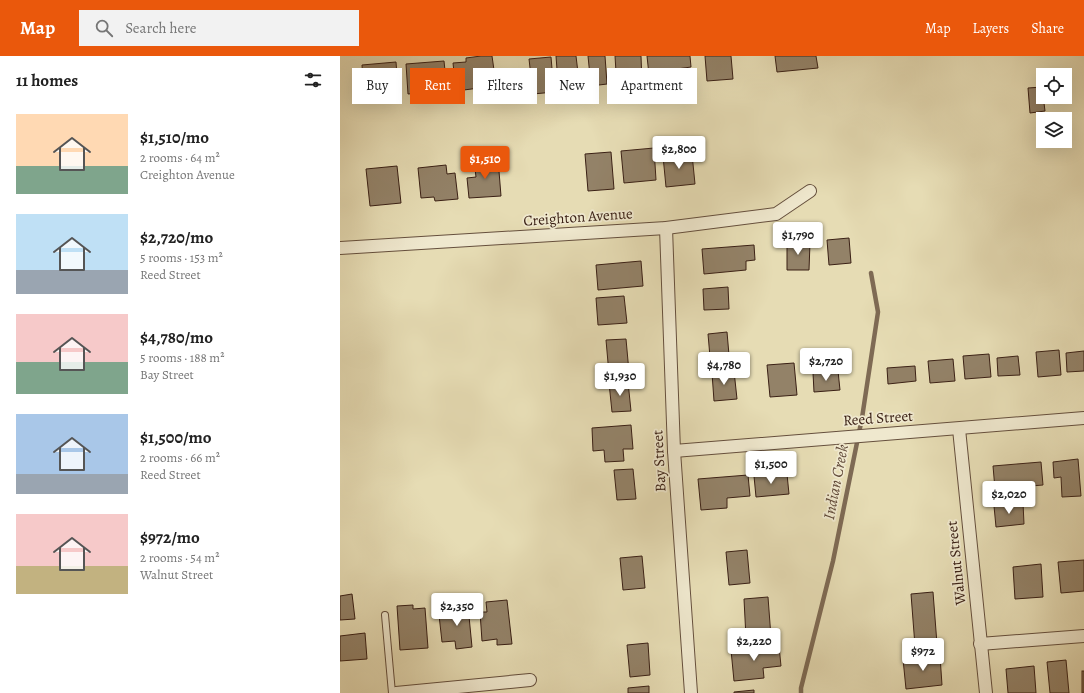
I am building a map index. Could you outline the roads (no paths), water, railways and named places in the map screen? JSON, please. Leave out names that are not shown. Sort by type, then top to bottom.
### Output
[{"type":"street","name":"Creighton Avenue","points":[[340,248],[666,228],[776,214],[810,191]]},
{"type":"street","name":"Bay Street","points":[[666,228],[674,451],[691,693]]},
{"type":"street","name":"Reed Street","points":[[674,451],[1084,418]]},
{"type":"street","name":"Walnut Street","points":[[958,429],[986,693]]},
{"type":"street","points":[[980,644],[1084,636]]},
{"type":"street","points":[[396,693],[422,692],[530,680]]},
{"type":"lane","points":[[385,615],[392,693]]},
{"type":"waterway","name":"Indian Creek","points":[[801,693],[833,561],[862,418],[878,312],[871,273]]}]
